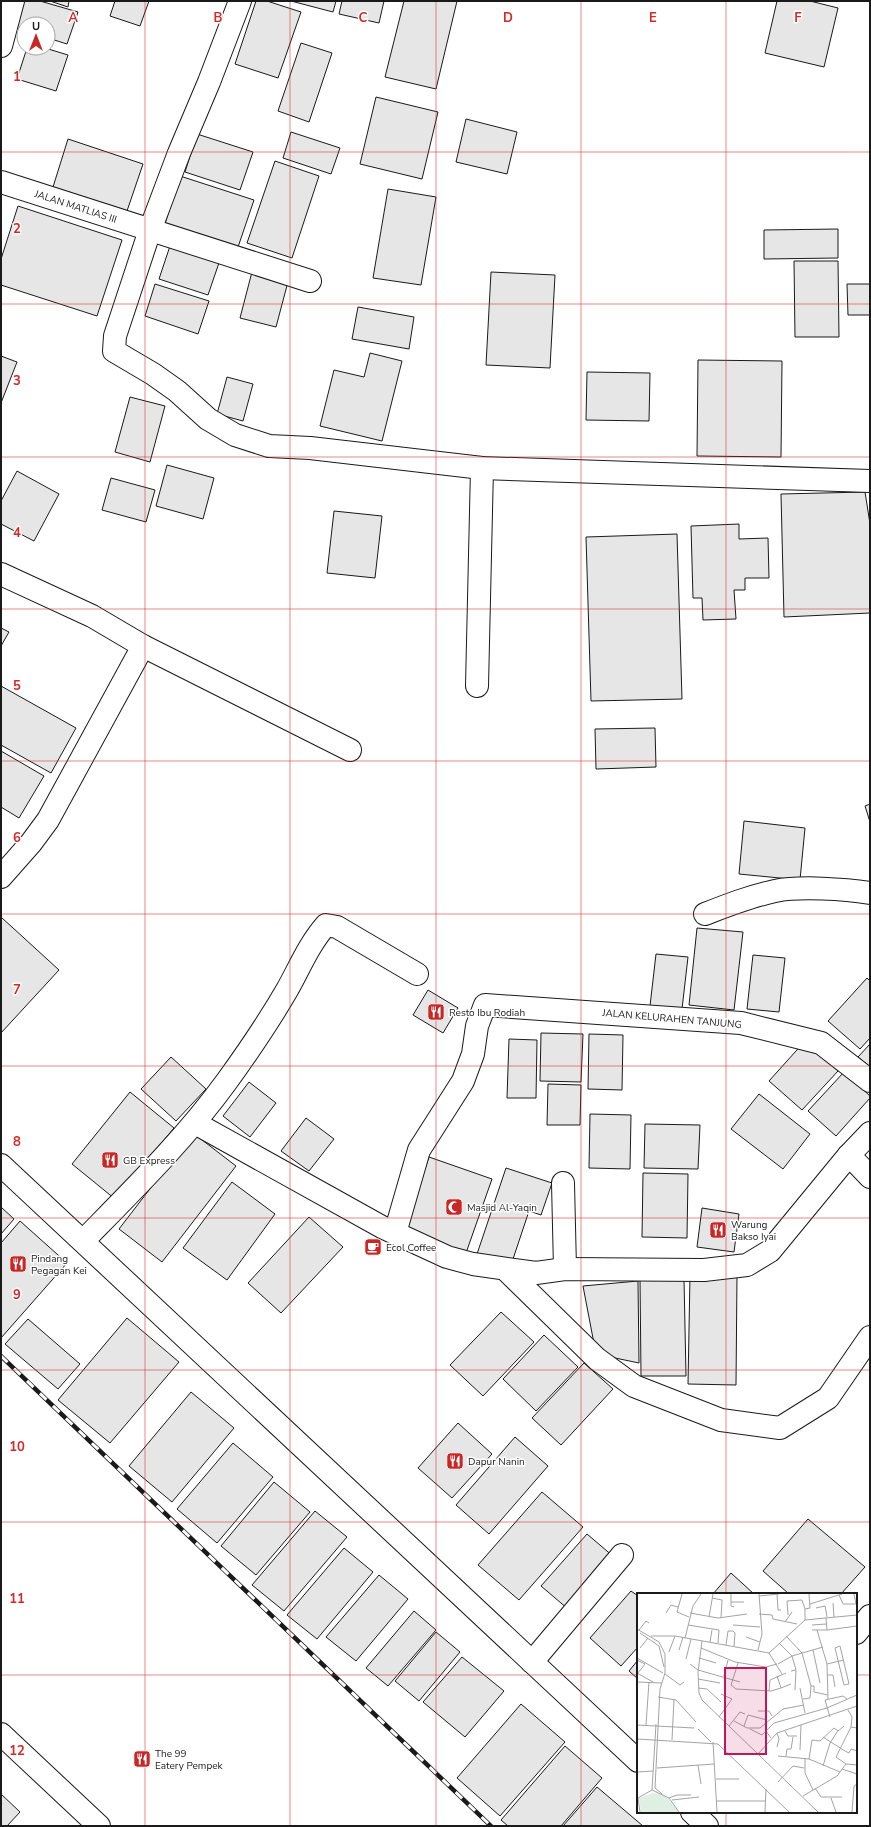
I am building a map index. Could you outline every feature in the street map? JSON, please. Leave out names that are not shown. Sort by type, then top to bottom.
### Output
[{"type":"street","points":[[1,46],[13,1]]},
{"type":"street","points":[[240,1],[150,230],[115,336],[114,351],[153,374],[171,387],[208,419],[235,435],[269,446],[310,448],[482,468],[870,481]]},
{"type":"street","name":"JALAN MATLIAS III","points":[[1,182],[310,281]]},
{"type":"street","points":[[477,686],[482,468]]},
{"type":"street","points":[[1,574],[92,616],[143,646],[350,750]]},
{"type":"street","points":[[1,877],[32,843],[48,820],[143,646]]},
{"type":"street","points":[[705,914],[736,902],[776,891],[811,890],[870,893]]},
{"type":"street","points":[[83,1241],[195,1122],[227,1081],[280,1001],[316,936],[326,926],[337,927],[417,974]]},
{"type":"street","name":"JALAN KELURAHEN TANJUNG","points":[[395,1233],[419,1150],[463,1082],[473,1054],[476,1026],[485,1005],[741,1023],[821,1044],[870,1081]]},
{"type":"street","points":[[195,1122],[395,1233],[447,1257],[473,1264],[506,1270],[536,1273],[565,1269],[704,1270],[747,1265],[770,1251],[849,1155],[870,1133]]},
{"type":"street","points":[[849,1155],[870,1176]]},
{"type":"street","points":[[1,1165],[637,1761]]},
{"type":"street","points":[[563,1183],[565,1269]]},
{"type":"street","points":[[506,1270],[597,1359],[634,1386],[721,1420],[780,1428],[828,1398],[870,1337]]},
{"type":"street","points":[[532,1662],[622,1555]]},
{"type":"street","points":[[857,1632],[870,1616]]},
{"type":"street","points":[[1,1734],[99,1826]]},
{"type":"street","points":[[693,1813],[707,1826],[716,1813]]},
{"type":"building","points":[[21,1],[40,1],[78,12],[67,44],[56,41],[56,16],[17,16]]},
{"type":"building","points":[[50,1],[69,1],[68,7]]},
{"type":"building","points":[[115,1],[149,1],[140,26],[110,16]]},
{"type":"building","points":[[256,1],[267,1],[301,12],[278,78],[235,64]]},
{"type":"building","points":[[291,1],[336,1],[333,12]]},
{"type":"building","points":[[342,1],[384,1],[379,23],[339,14]]},
{"type":"building","points":[[404,1],[457,1],[436,89],[385,77]]},
{"type":"building","points":[[777,1],[810,1],[838,8],[824,67],[765,53]]},
{"type":"building","points":[[301,43],[332,53],[309,122],[278,111]]},
{"type":"building","points":[[56,51],[68,55],[56,91],[17,79],[24,56],[56,56]]},
{"type":"building","points":[[376,97],[438,112],[422,179],[360,164]]},
{"type":"building","points":[[466,119],[517,132],[507,174],[456,162]]},
{"type":"building","points":[[291,132],[340,148],[331,174],[283,158]]},
{"type":"building","points":[[197,134],[253,152],[240,190],[185,172]]},
{"type":"building","points":[[68,139],[143,164],[127,211],[53,187]]},
{"type":"building","points":[[275,161],[319,176],[292,258],[247,243]]},
{"type":"building","points":[[180,176],[254,200],[237,250],[164,227]]},
{"type":"building","points":[[388,189],[436,197],[421,285],[373,278]]},
{"type":"building","points":[[18,206],[122,240],[97,316],[1,285],[1,259]]},
{"type":"building","points":[[838,229],[838,258],[764,259],[764,230]]},
{"type":"building","points":[[173,237],[222,254],[208,295],[159,279]]},
{"type":"building","points":[[794,261],[838,261],[839,337],[795,337]]},
{"type":"building","points":[[253,268],[289,278],[276,327],[240,318]]},
{"type":"building","points":[[491,272],[555,275],[550,368],[486,365]]},
{"type":"building","points":[[155,284],[209,301],[198,334],[145,316]]},
{"type":"building","points":[[847,284],[870,284],[870,315],[848,315]]},
{"type":"building","points":[[358,307],[414,317],[409,349],[352,339]]},
{"type":"building","points":[[370,353],[402,361],[382,441],[320,426],[334,370],[364,377]]},
{"type":"building","points":[[1,356],[17,362],[1,403]]},
{"type":"building","points":[[698,360],[782,361],[781,457],[697,456]]},
{"type":"building","points":[[587,372],[650,373],[649,421],[586,420]]},
{"type":"building","points":[[227,377],[253,384],[243,421],[217,414]]},
{"type":"building","points":[[130,397],[165,406],[150,462],[115,452]]},
{"type":"building","points":[[167,465],[214,478],[203,519],[156,506]]},
{"type":"building","points":[[17,471],[59,494],[34,541],[1,524],[1,501]]},
{"type":"building","points":[[111,478],[155,490],[146,522],[102,510]]},
{"type":"building","points":[[865,492],[870,524],[870,613],[784,617],[781,494]]},
{"type":"building","points":[[334,511],[382,516],[375,578],[327,573]]},
{"type":"building","points":[[739,524],[739,539],[768,538],[769,578],[745,578],[745,590],[734,590],[736,619],[703,620],[702,598],[693,598],[691,526]]},
{"type":"building","points":[[677,534],[682,699],[591,701],[586,537]]},
{"type":"building","points":[[1,628],[9,632],[1,646]]},
{"type":"building","points":[[1,686],[76,728],[51,773],[1,745]]},
{"type":"building","points":[[655,728],[656,767],[596,769],[595,729]]},
{"type":"building","points":[[1,751],[44,776],[19,818],[1,807]]},
{"type":"building","points":[[870,804],[870,822],[865,806]]},
{"type":"building","points":[[744,821],[805,828],[800,880],[739,874]]},
{"type":"building","points":[[1,917],[59,970],[1,1033]]},
{"type":"building","points":[[697,928],[743,932],[734,1010],[689,1005]]},
{"type":"building","points":[[656,954],[688,957],[682,1009],[650,1006]]},
{"type":"building","points":[[753,955],[785,958],[779,1012],[747,1009]]},
{"type":"building","points":[[867,978],[870,981],[870,1038],[860,1049],[828,1021]]},
{"type":"building","name":"Resto Ibu Rodiah","points":[[428,990],[458,1008],[443,1033],[413,1015]]},
{"type":"building","points":[[541,1033],[583,1034],[581,1082],[540,1081]]},
{"type":"building","points":[[589,1034],[623,1035],[622,1090],[588,1089]]},
{"type":"building","points":[[509,1039],[537,1040],[536,1098],[507,1098]]},
{"type":"building","points":[[805,1041],[838,1071],[802,1110],[769,1081]]},
{"type":"building","points":[[870,1044],[870,1067],[858,1057]]},
{"type":"building","points":[[171,1057],[206,1089],[176,1121],[141,1089]]},
{"type":"building","points":[[844,1072],[870,1096],[870,1098],[836,1136],[808,1111]]},
{"type":"building","points":[[249,1082],[276,1103],[250,1137],[223,1116]]},
{"type":"building","points":[[548,1084],[581,1085],[580,1125],[547,1125]]},
{"type":"building","points":[[130,1092],[174,1128],[115,1199],[72,1164]]},
{"type":"building","points":[[759,1094],[810,1134],[783,1169],[731,1129]]},
{"type":"building","points":[[590,1114],[631,1115],[630,1169],[589,1168]]},
{"type":"building","points":[[306,1118],[334,1139],[309,1171],[281,1151]]},
{"type":"building","points":[[645,1124],[700,1125],[698,1169],[644,1168]]},
{"type":"building","points":[[193,1133],[236,1166],[162,1262],[119,1229]]},
{"type":"building","points":[[429,1157],[492,1179],[466,1253],[403,1231]]},
{"type":"building","points":[[506,1168],[552,1183],[541,1215],[529,1211],[510,1268],[476,1257]]},
{"type":"building","points":[[643,1173],[688,1174],[687,1238],[642,1237]]},
{"type":"building","points":[[232,1182],[275,1214],[227,1280],[183,1248]]},
{"type":"building","points":[[1,1207],[14,1219],[1,1234]]},
{"type":"building","name":"Warung Bakso Iyai","points":[[702,1208],[739,1214],[734,1252],[697,1247]]},
{"type":"building","points":[[309,1217],[343,1247],[281,1313],[248,1283]]},
{"type":"building","points":[[20,1221],[67,1263],[1,1338],[1,1243]]},
{"type":"building","points":[[690,1275],[737,1275],[736,1385],[688,1384]]},
{"type":"building","points":[[640,1279],[684,1279],[686,1376],[641,1376]]},
{"type":"building","points":[[638,1281],[639,1363],[596,1354],[583,1286]]},
{"type":"building","points":[[501,1312],[534,1342],[483,1396],[450,1365]]},
{"type":"building","points":[[127,1318],[179,1362],[110,1443],[58,1400]]},
{"type":"building","points":[[28,1319],[80,1364],[58,1389],[5,1344]]},
{"type":"building","points":[[544,1335],[578,1367],[536,1411],[503,1379]]},
{"type":"building","points":[[584,1363],[613,1389],[561,1445],[532,1418]]},
{"type":"building","points":[[191,1392],[234,1428],[172,1502],[129,1466]]},
{"type":"building","name":"Dapur Nanin","points":[[458,1423],[492,1454],[452,1498],[418,1468]]},
{"type":"building","points":[[515,1437],[548,1466],[489,1534],[456,1505]]},
{"type":"building","points":[[233,1443],[273,1477],[217,1543],[177,1509]]},
{"type":"building","points":[[274,1482],[310,1512],[256,1575],[221,1546]]},
{"type":"building","points":[[542,1492],[583,1527],[519,1600],[478,1565]]},
{"type":"building","points":[[315,1511],[347,1537],[284,1611],[252,1585]]},
{"type":"building","points":[[808,1519],[865,1567],[842,1593],[788,1593],[763,1571]]},
{"type":"building","points":[[587,1534],[614,1557],[568,1609],[541,1586]]},
{"type":"building","points":[[344,1548],[373,1572],[317,1639],[287,1615]]},
{"type":"building","points":[[731,1573],[753,1593],[714,1593]]},
{"type":"building","points":[[379,1575],[408,1599],[356,1661],[326,1637]]},
{"type":"building","points":[[631,1591],[637,1595],[637,1648],[621,1666],[590,1638]]},
{"type":"building","points":[[414,1611],[436,1630],[388,1686],[366,1668]]},
{"type":"building","points":[[436,1632],[460,1652],[419,1701],[395,1681]]},
{"type":"building","points":[[462,1657],[504,1691],[465,1737],[423,1702]]},
{"type":"building","points":[[637,1661],[637,1678],[629,1671]]},
{"type":"building","points":[[521,1704],[565,1742],[500,1816],[457,1778]]},
{"type":"building","points":[[565,1746],[602,1778],[561,1826],[508,1826],[501,1820]]},
{"type":"building","points":[[597,1787],[643,1826],[563,1826]]},
{"type":"building","points":[[1,1794],[20,1812],[7,1826],[1,1826]]},
{"type":"railway","points":[[1,1356],[491,1826]]},
{"type":"place","name":"Resto Ibu Rodiah","points":[[436,1012]]},
{"type":"place","name":"GB Express","points":[[110,1160]]},
{"type":"place","name":"Masjid Al-Yaqin","points":[[454,1207]]},
{"type":"place","name":"Warung Bakso Iyai","points":[[718,1230]]},
{"type":"place","name":"Ecol Coffee","points":[[373,1247]]},
{"type":"place","name":"Pindang Pegagan Kei","points":[[18,1264]]},
{"type":"place","name":"Dapur Nanin","points":[[455,1461]]},
{"type":"place","name":"The 99 Eatery Pempek","points":[[142,1759]]}]
